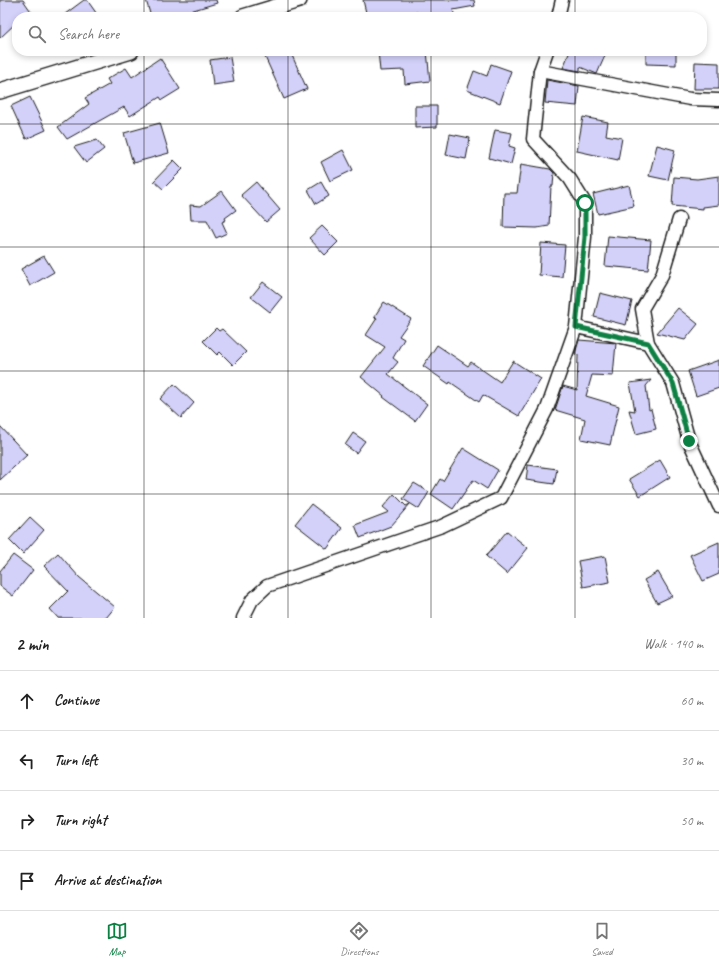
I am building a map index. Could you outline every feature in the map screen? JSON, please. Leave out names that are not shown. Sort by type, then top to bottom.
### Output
[{"type":"street","points":[[259,12],[299,0]]},
{"type":"street","points":[[559,12],[562,0]]},
{"type":"street","points":[[0,91],[115,56]]},
{"type":"street","points":[[243,618],[252,600],[267,586],[442,526],[502,498],[547,409],[576,327],[585,237],[585,203],[570,179],[533,139],[540,71],[545,56]]},
{"type":"street","points":[[540,71],[690,99],[719,100]]},
{"type":"street","points":[[679,219],[662,275],[642,309],[648,343],[673,383],[689,441],[719,506]]},
{"type":"street","points":[[576,327],[648,343]]},
{"type":"building","points":[[0,0],[23,0],[31,12],[12,12],[12,27],[0,38]]},
{"type":"building","points":[[84,0],[87,0],[95,12],[68,12]]},
{"type":"building","points":[[146,0],[216,0],[217,3],[187,12],[150,12]]},
{"type":"building","points":[[363,0],[474,0],[475,6],[453,10],[454,12],[366,12]]},
{"type":"building","points":[[292,56],[307,89],[284,99],[265,57]]},
{"type":"building","points":[[378,56],[428,56],[430,81],[405,84],[404,70],[380,71]]},
{"type":"building","points":[[568,56],[605,56],[597,74],[580,67],[580,71],[563,68]]},
{"type":"building","points":[[646,56],[676,56],[676,65],[646,64]]},
{"type":"building","points":[[230,57],[234,82],[213,85],[210,60]]},
{"type":"building","points":[[160,58],[180,89],[162,100],[160,97],[130,116],[124,107],[67,139],[58,127],[89,104],[85,98],[110,84],[107,79],[126,68],[132,77]]},
{"type":"building","points":[[695,62],[719,63],[719,89],[694,89]]},
{"type":"building","points":[[491,64],[511,71],[500,103],[467,90],[474,71],[487,76]]},
{"type":"building","points":[[547,80],[579,86],[577,106],[545,103]]},
{"type":"building","points":[[30,97],[46,130],[26,139],[11,106]]},
{"type":"building","points":[[415,106],[437,106],[437,127],[415,128]]},
{"type":"building","points":[[583,117],[608,122],[606,135],[622,138],[618,160],[577,151]]},
{"type":"building","points":[[160,123],[169,153],[133,163],[124,133]]},
{"type":"building","points":[[495,130],[512,133],[509,146],[515,148],[511,164],[489,158]]},
{"type":"building","points":[[450,134],[470,138],[466,159],[446,155]]},
{"type":"building","points":[[97,140],[104,149],[86,163],[74,147]]},
{"type":"building","points":[[657,145],[675,150],[668,180],[649,176]]},
{"type":"building","points":[[343,150],[353,170],[330,181],[321,162]]},
{"type":"building","points":[[174,160],[183,169],[163,189],[154,181]]},
{"type":"building","points":[[521,164],[550,169],[554,173],[553,186],[551,186],[549,226],[537,228],[503,227],[504,193],[517,193]]},
{"type":"building","points":[[719,176],[719,205],[703,207],[703,209],[672,206],[674,177],[697,179]]},
{"type":"building","points":[[256,182],[280,210],[266,222],[241,195]]},
{"type":"building","points":[[321,182],[329,196],[316,204],[308,190]]},
{"type":"building","points":[[629,185],[634,206],[598,214],[593,194]]},
{"type":"building","points":[[222,191],[236,210],[222,222],[227,233],[216,238],[207,220],[191,220],[190,205],[201,206]]},
{"type":"building","points":[[322,226],[338,242],[325,255],[309,238]]},
{"type":"building","points":[[608,236],[651,240],[648,270],[605,266]]},
{"type":"building","points":[[541,243],[565,245],[562,277],[539,275]]},
{"type":"building","points":[[44,256],[54,272],[30,286],[21,269]]},
{"type":"building","points":[[263,282],[282,297],[270,312],[251,297]]},
{"type":"building","points":[[600,293],[632,301],[626,325],[594,317]]},
{"type":"building","points":[[384,302],[411,319],[399,336],[404,339],[393,358],[398,362],[388,374],[427,404],[415,421],[383,397],[384,396],[361,377],[385,347],[366,335],[377,318],[374,317]]},
{"type":"building","points":[[678,308],[698,324],[685,340],[657,333]]},
{"type":"building","points":[[216,328],[219,331],[222,329],[246,352],[233,365],[220,352],[217,355],[203,341]]},
{"type":"building","points":[[579,340],[616,343],[613,376],[592,375],[586,396],[619,406],[610,445],[581,439],[585,419],[555,410],[563,386],[577,390],[578,355],[575,354]]},
{"type":"building","points":[[437,345],[468,366],[471,362],[500,382],[513,361],[541,379],[519,416],[483,395],[479,402],[423,366]]},
{"type":"building","points":[[719,360],[719,388],[696,396],[688,371]]},
{"type":"building","points":[[651,380],[646,386],[649,410],[651,409],[656,429],[636,434],[629,410],[635,411],[630,383]]},
{"type":"building","points":[[174,384],[194,403],[181,418],[160,399]]},
{"type":"building","points":[[0,426],[27,455],[0,480]]},
{"type":"building","points":[[353,433],[365,441],[356,453],[345,445]]},
{"type":"building","points":[[463,448],[498,470],[487,489],[473,480],[453,509],[431,494],[440,479],[443,481]]},
{"type":"building","points":[[660,460],[670,477],[640,496],[629,479]]},
{"type":"building","points":[[528,465],[557,469],[554,484],[526,480]]},
{"type":"building","points":[[414,483],[429,492],[419,509],[403,499]]},
{"type":"building","points":[[394,494],[406,506],[410,504],[391,526],[360,538],[355,525],[389,512],[383,507]]},
{"type":"building","points":[[311,504],[342,528],[327,549],[295,524]]},
{"type":"building","points":[[30,517],[44,530],[23,554],[9,540]]},
{"type":"building","points":[[507,531],[528,548],[507,574],[486,556]]},
{"type":"building","points":[[719,542],[719,574],[703,581],[690,555]]},
{"type":"building","points":[[58,553],[79,577],[115,607],[106,618],[58,618],[50,609],[68,591],[44,566]]},
{"type":"building","points":[[13,555],[33,570],[13,596],[0,586],[0,571]]},
{"type":"building","points":[[605,556],[610,582],[583,587],[578,561]]},
{"type":"building","points":[[658,572],[672,596],[657,603],[644,580]]},
{"type":"route","points":[[585,203],[585,237],[576,327],[648,343],[673,383],[689,441]]}]
